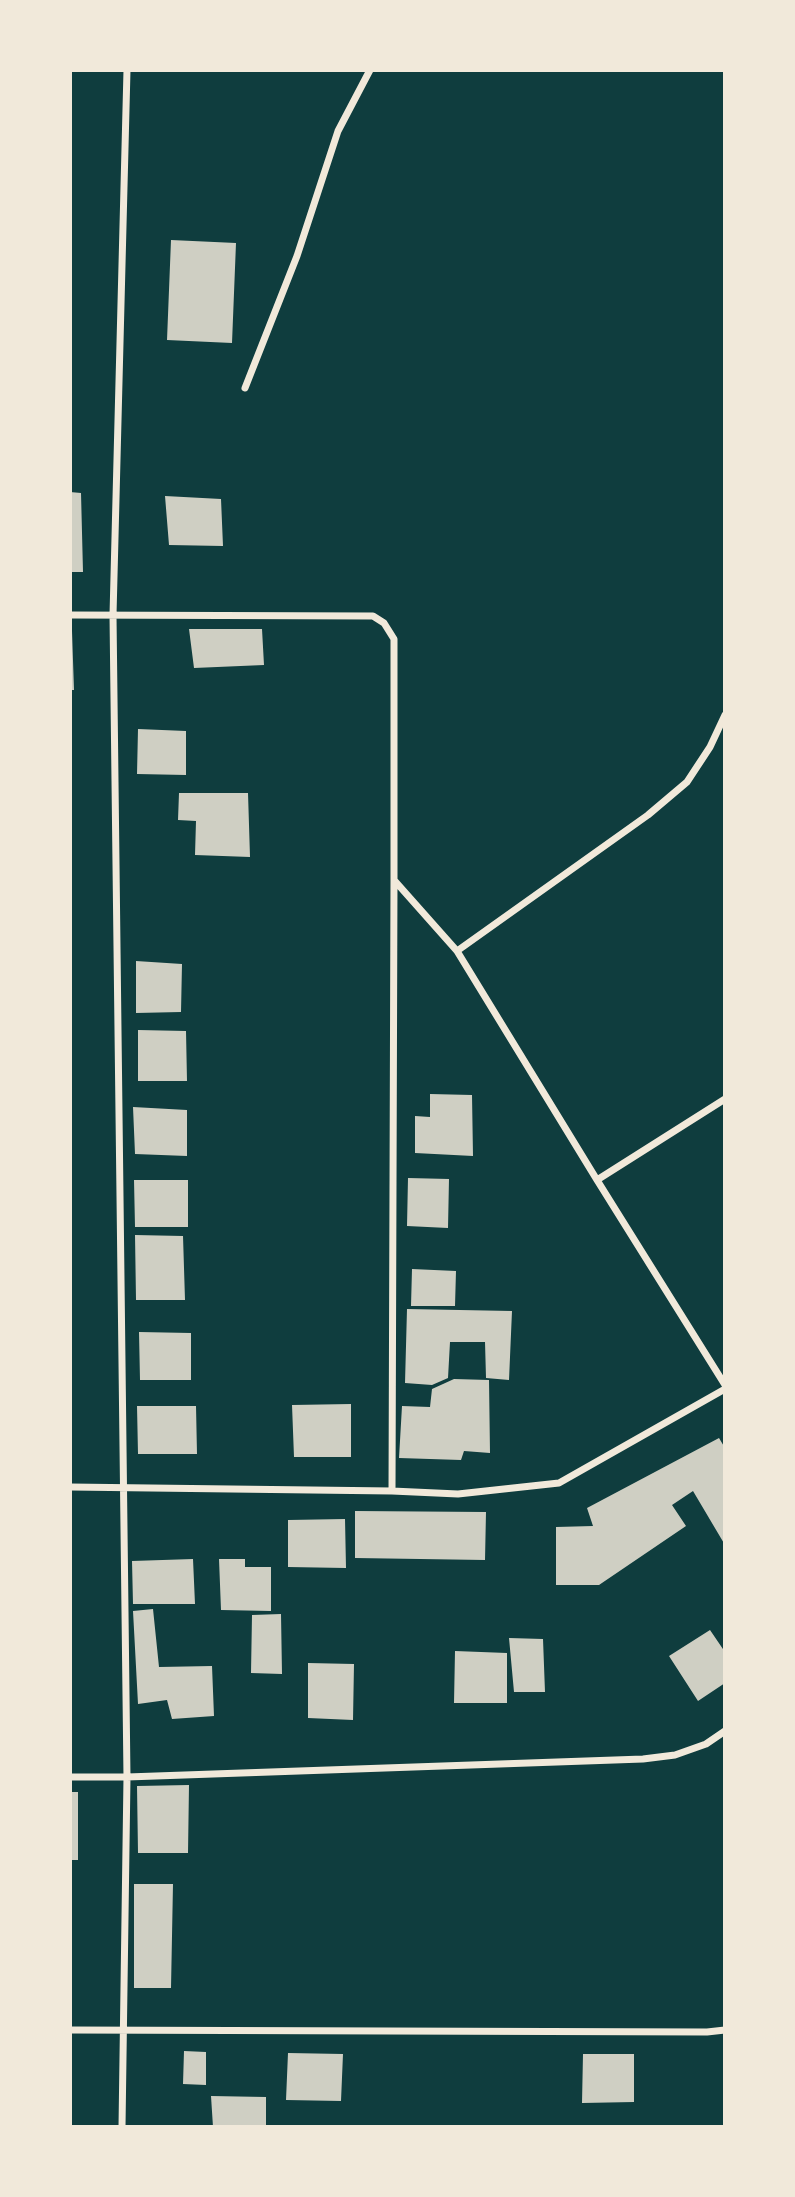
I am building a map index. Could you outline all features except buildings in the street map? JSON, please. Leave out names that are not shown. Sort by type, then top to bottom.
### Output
[{"type":"street","points":[[122,2127],[127,1777],[113,615],[127,70]]},
{"type":"street","points":[[245,388],[297,256],[338,131],[370,70]]},
{"type":"street","points":[[70,615],[373,616],[384,623],[394,639],[392,1491]]},
{"type":"street","points":[[457,951],[648,816],[687,782],[710,747],[725,715]]},
{"type":"street","points":[[70,1487],[458,1494],[559,1483],[725,1387],[457,951],[394,880]]},
{"type":"street","points":[[597,1181],[725,1099]]},
{"type":"street","points":[[70,1777],[643,1759],[675,1755],[706,1744],[725,1731]]},
{"type":"street","points":[[70,2030],[725,2030]]}]
